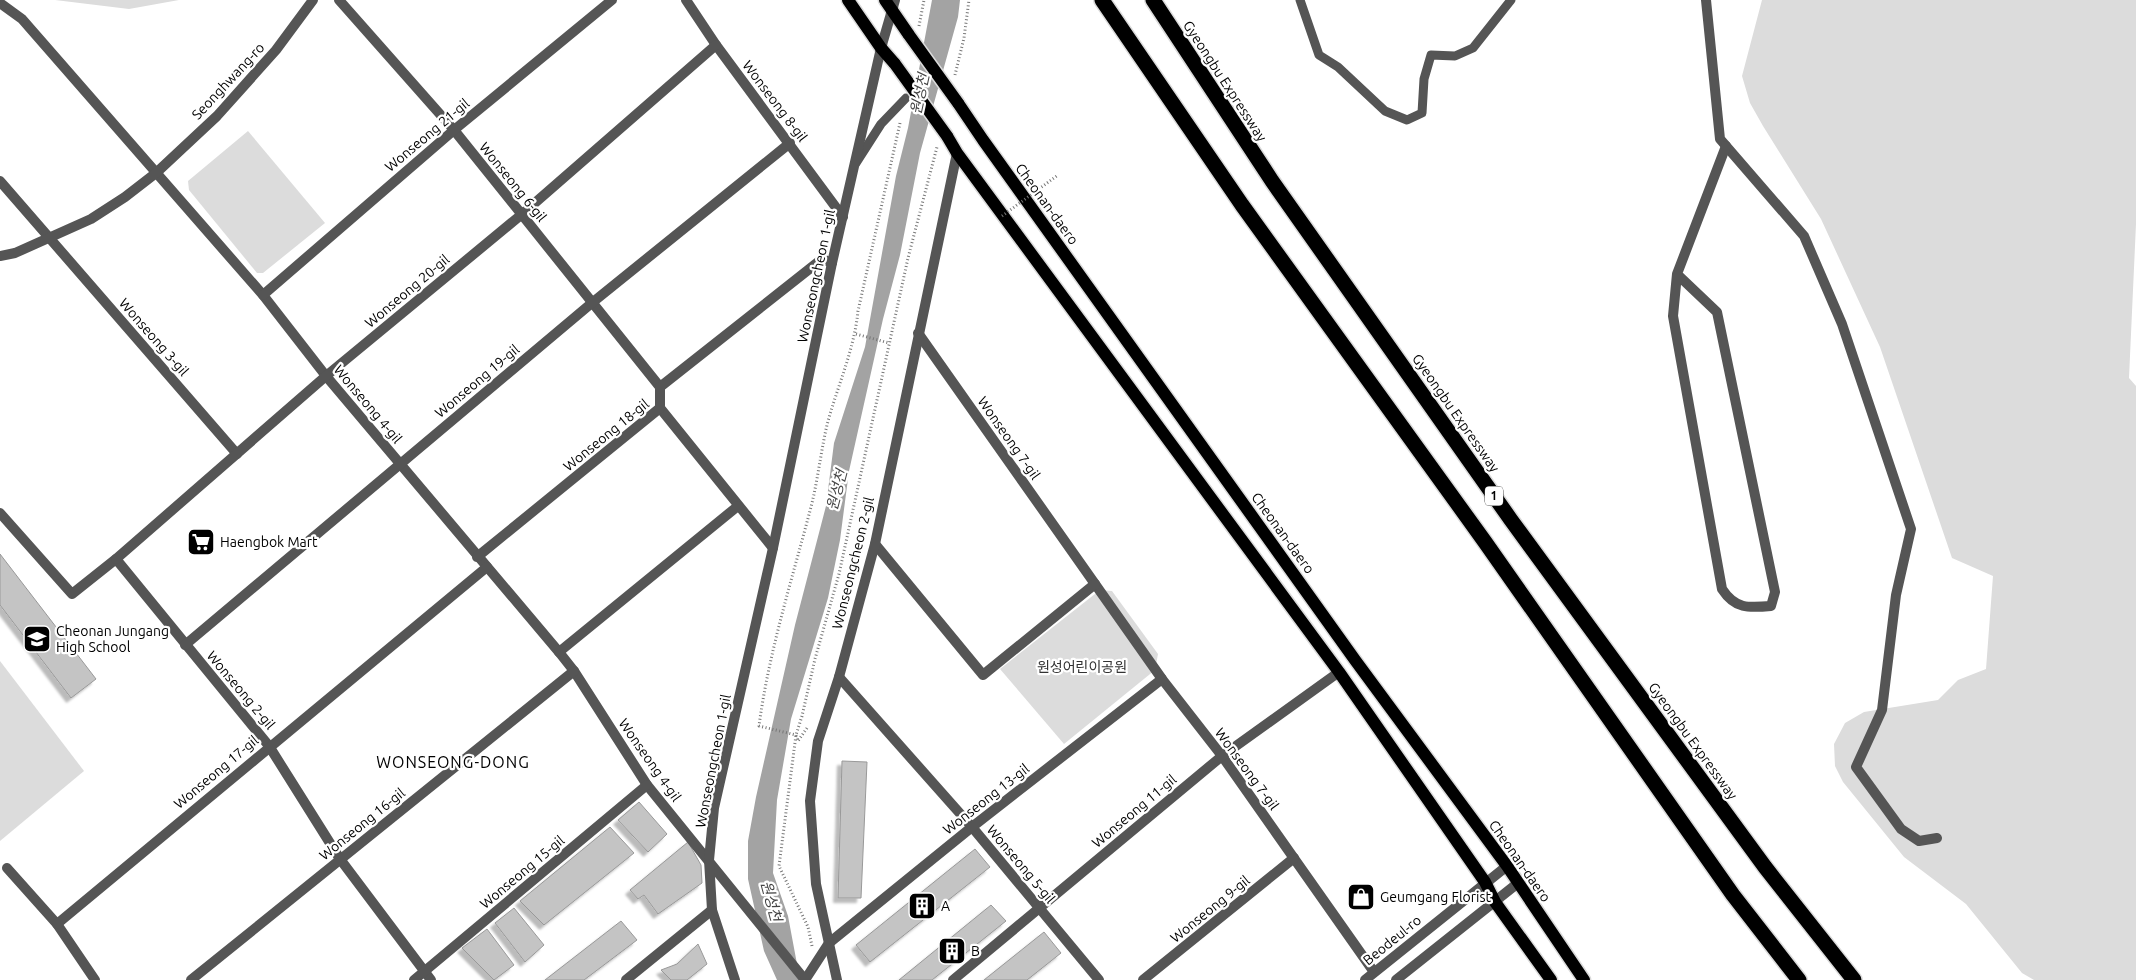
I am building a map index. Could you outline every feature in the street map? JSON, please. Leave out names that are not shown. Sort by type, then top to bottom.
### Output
[{"type":"highway","points":[[1102,0],[1242,205],[1486,542],[1733,895],[1799,980]]},
{"type":"highway","name":"Gyeongbu Expressway","points":[[1152,0],[1272,181],[1511,520],[1765,867],[1854,980]]},
{"type":"main road","points":[[848,0],[881,48],[896,64],[947,136],[956,153],[1339,672],[1485,882],[1495,902],[1551,980]]},
{"type":"main road","points":[[890,4],[914,32]]},
{"type":"main road","name":"Cheonan-daero","points":[[914,32],[982,140],[1349,651],[1507,866],[1584,980]]},
{"type":"street","name":"Seonghwang-ro","points":[[0,256],[15,253],[91,220],[156,173],[218,116],[276,50],[313,0]]},
{"type":"street","name":"Wonseong 6-gil","points":[[339,0],[454,130],[521,215],[594,302],[660,387]]},
{"type":"street","name":"Wonseong 21-gil","points":[[263,295],[454,130],[612,0]]},
{"type":"street","name":"Wonseong 8-gil","points":[[686,0],[716,45],[843,216]]},
{"type":"street","points":[[1706,0],[1720,139],[1804,236],[1842,324],[1911,528],[1896,595],[1882,710],[1856,767],[1901,828],[1919,841],[1937,838]]},
{"type":"street","points":[[0,3],[22,19],[156,173]]},
{"type":"street","name":"Wonseongcheon 1-gil","points":[[735,980],[712,910],[709,860],[714,808],[773,548],[832,263],[890,4]]},
{"type":"street","name":"Wonseong 20-gil","points":[[116,558],[326,376],[521,215],[716,45]]},
{"type":"street","name":"Wonseong 19-gil","points":[[185,645],[594,302],[790,143]]},
{"type":"street","points":[[1677,274],[1717,312],[1775,592],[1771,606],[1748,608],[1730,601],[1722,589],[1673,316],[1677,274],[1726,146]]},
{"type":"street","name":"Wonseongcheon 2-gil","points":[[836,980],[816,884],[810,801],[818,741],[839,677],[875,544],[956,153]]},
{"type":"street","name":"Wonseong 4-gil","points":[[156,173],[263,295],[326,376],[559,652],[574,671],[647,785],[709,860],[722,880],[805,980]]},
{"type":"street","name":"Wonseong 3-gil","points":[[0,181],[51,237],[237,454]]},
{"type":"street","name":"Wonseong 18-gil","points":[[477,557],[660,408],[660,387],[822,259],[832,263]]},
{"type":"street","name":"Wonseong 7-gil","points":[[918,333],[1162,679],[1222,756],[1374,972]]},
{"type":"street","points":[[660,408],[773,548]]},
{"type":"street","points":[[559,652],[738,506]]},
{"type":"street","points":[[0,513],[72,594],[116,558]]},
{"type":"street","points":[[875,544],[983,675],[1095,584]]},
{"type":"street","name":"Wonseong 2-gil","points":[[116,558],[269,746],[340,859],[427,976]]},
{"type":"street","name":"Wonseong 17-gil","points":[[57,924],[269,746],[487,567]]},
{"type":"street","name":"Wonseong 16-gil","points":[[191,980],[574,671]]},
{"type":"street","name":"Wonseong 11-gil","points":[[953,980],[1222,756],[1339,672]]},
{"type":"street","name":"Wonseong 5-gil","points":[[839,677],[972,827],[1099,980]]},
{"type":"street","name":"Wonseong 13-gil","points":[[805,980],[829,942],[972,827],[1162,679]]},
{"type":"street","name":"Wonseong 15-gil","points":[[414,980],[427,976],[647,785]]},
{"type":"street","name":"Wonseong 9-gil","points":[[1143,980],[1294,858]]},
{"type":"street","name":"Beodeul-ro","points":[[1365,980],[1507,866]]},
{"type":"street","points":[[7,868],[57,924],[95,980]]},
{"type":"street","points":[[1401,978],[1518,883]]},
{"type":"street","points":[[626,980],[712,910]]},
{"type":"lane","points":[[1300,0],[1319,55],[1338,67],[1385,111],[1407,120],[1422,113],[1424,79],[1431,56],[1455,56],[1473,48],[1511,0]]},
{"type":"lane","points":[[855,165],[881,124],[906,98]]},
{"type":"path","points":[[914,32],[924,0]]},
{"type":"path","points":[[953,83],[964,38],[968,0]]},
{"type":"path","points":[[796,735],[759,726],[762,701],[793,570],[812,502],[828,424],[856,334],[858,312],[906,98]]},
{"type":"path","points":[[814,953],[808,927],[778,866],[796,735],[839,574],[889,343],[937,146]]},
{"type":"path","points":[[1002,216],[1058,175]]},
{"type":"path","points":[[856,334],[889,343]]},
{"type":"green space","points":[[55,0],[179,0],[129,9]]},
{"type":"green space","points":[[1762,0],[2136,0],[2136,224],[2129,378],[2136,386],[2136,980],[2034,980],[2022,973],[1966,904],[1904,857],[1843,782],[1835,766],[1834,744],[1845,723],[1864,712],[1938,700],[1958,680],[1986,669],[1993,576],[1952,558],[1880,347],[1821,219],[1750,103],[1742,76]]},
{"type":"green space","points":[[248,131],[325,223],[263,273],[257,273],[189,190],[188,181]]},
{"type":"green space","name":"원성어린이공원","points":[[1100,590],[1112,591],[1158,654],[1155,670],[1064,744],[1000,669]]},
{"type":"green space","points":[[0,661],[84,771],[0,841]]},
{"type":"water","name":"원성천","points":[[932,0],[960,0],[958,17],[920,153],[900,255],[883,319],[849,471],[840,540],[828,598],[791,719],[777,800],[773,873],[788,916],[800,980],[777,980],[764,951],[748,879],[748,841],[756,797],[795,625],[826,506],[834,443],[865,347],[896,176],[908,128]]},
{"type":"building","points":[[0,554],[96,679],[71,698],[0,605]]},
{"type":"building","points":[[842,761],[867,762],[861,898],[838,898]]},
{"type":"building","points":[[639,802],[667,834],[648,852],[618,820]]},
{"type":"building","points":[[610,827],[634,853],[544,925],[520,901]]},
{"type":"building","points":[[688,842],[701,865],[702,883],[658,914],[644,895],[638,899],[630,890]]},
{"type":"building","name":"A","points":[[975,849],[990,867],[870,962],[856,945]]},
{"type":"building","name":"B","points":[[991,905],[1006,921],[932,980],[899,980]]},
{"type":"building","points":[[514,908],[544,945],[525,962],[495,923]]},
{"type":"building","points":[[621,921],[637,940],[584,980],[545,980]]},
{"type":"building","points":[[487,929],[514,965],[494,980],[462,948]]},
{"type":"building","points":[[1044,932],[1061,953],[1027,980],[984,980]]},
{"type":"building","points":[[698,944],[707,964],[687,980],[671,980],[661,970],[677,964]]},
{"type":"place","name":"Haengbok Mart","points":[[201,542]]},
{"type":"place","name":"Cheonan Jungang High School","points":[[37,639]]},
{"type":"place","name":"Geumgang Florist","points":[[1361,897]]},
{"type":"place","name":"A","points":[[922,906]]},
{"type":"place","name":"B","points":[[952,951]]},
{"type":"district","name":"WONSEONG-DONG","points":[[453,762]]}]
